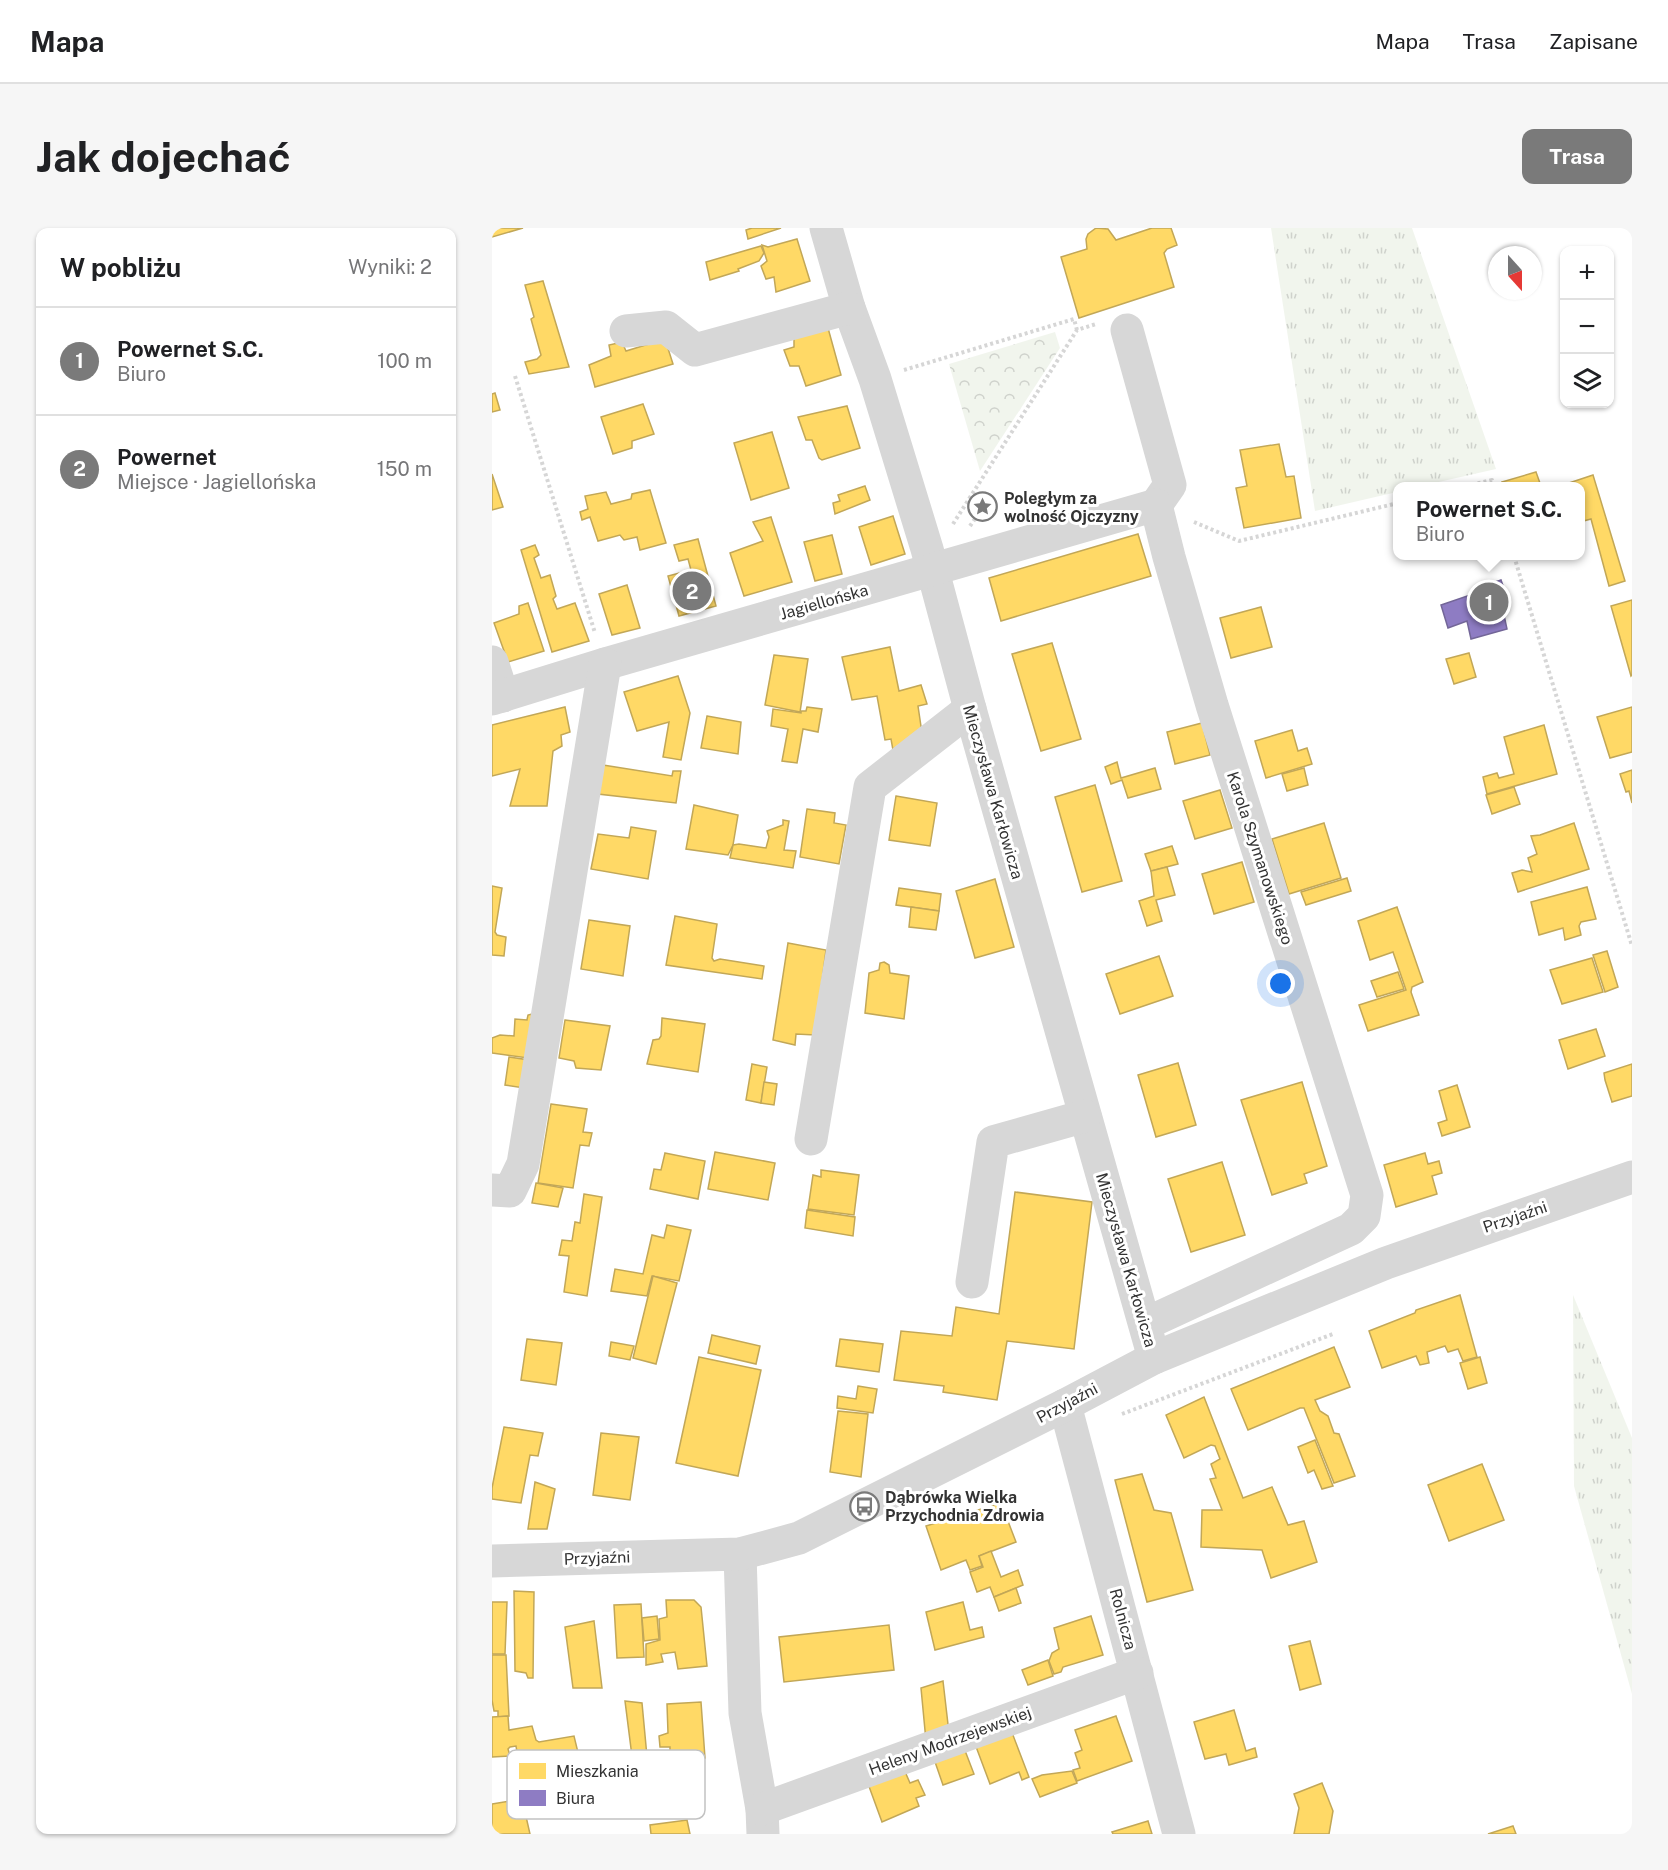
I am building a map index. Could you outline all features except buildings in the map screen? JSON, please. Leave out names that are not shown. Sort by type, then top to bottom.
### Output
[{"type":"street","name":"Mieczysława Karłowicza","points":[[826,228],[849,308],[875,379],[929,560],[1154,1358]]},
{"type":"street","points":[[626,331],[666,327],[695,350],[849,308]]},
{"type":"street","points":[[1126,330],[1170,485],[1156,505]]},
{"type":"street","name":"Jagiellońska","points":[[497,697],[929,560],[1156,505]]},
{"type":"street","name":"Karola Szymanowskiego","points":[[1145,1324],[1351,1229],[1364,1216],[1367,1195],[1212,705],[1156,505]]},
{"type":"street","points":[[492,662],[497,697]]},
{"type":"street","points":[[492,1190],[510,1191],[523,1164],[605,664]]},
{"type":"street","points":[[811,1139],[870,787],[970,709]]},
{"type":"street","points":[[972,1282],[993,1143],[1085,1116]]},
{"type":"street","name":"Przyjaźni","points":[[492,1561],[740,1554],[799,1538],[1069,1419],[1154,1358],[1386,1263],[1632,1177]]},
{"type":"street","name":"Rolnicza","points":[[1069,1419],[1179,1834]]},
{"type":"street","name":"Heleny Modrzejewskiej","points":[[740,1554],[745,1713],[762,1822],[1137,1673]]},
{"type":"path","points":[[929,560],[1077,330],[1123,316],[1126,330]]},
{"type":"path","points":[[875,379],[1074,319],[1077,330]]},
{"type":"path","points":[[515,376],[605,664]]},
{"type":"path","points":[[1156,505],[1239,541],[1393,504]]},
{"type":"path","points":[[1516,560],[1632,945]]},
{"type":"path","points":[[1069,1419],[1333,1334]]},
{"type":"green space","points":[[1271,228],[1412,228],[1496,469],[1439,482],[1393,482],[1393,493],[1315,511]]},
{"type":"green space","points":[[1055,332],[1060,348],[980,471],[949,364]]},
{"type":"green space","points":[[1573,1295],[1632,1438],[1632,1694],[1574,1486]]},
{"type":"place","name":"Poległym za wolność Ojczyzny","points":[[983,507]]},
{"type":"place","name":"Powernet","points":[[692,591]]},
{"type":"place","name":"Powernet S.C.","points":[[1489,602]]},
{"type":"place","name":"Dąbrówka Wielka Przychodnia Zdrowia","points":[[864,1506]]}]
